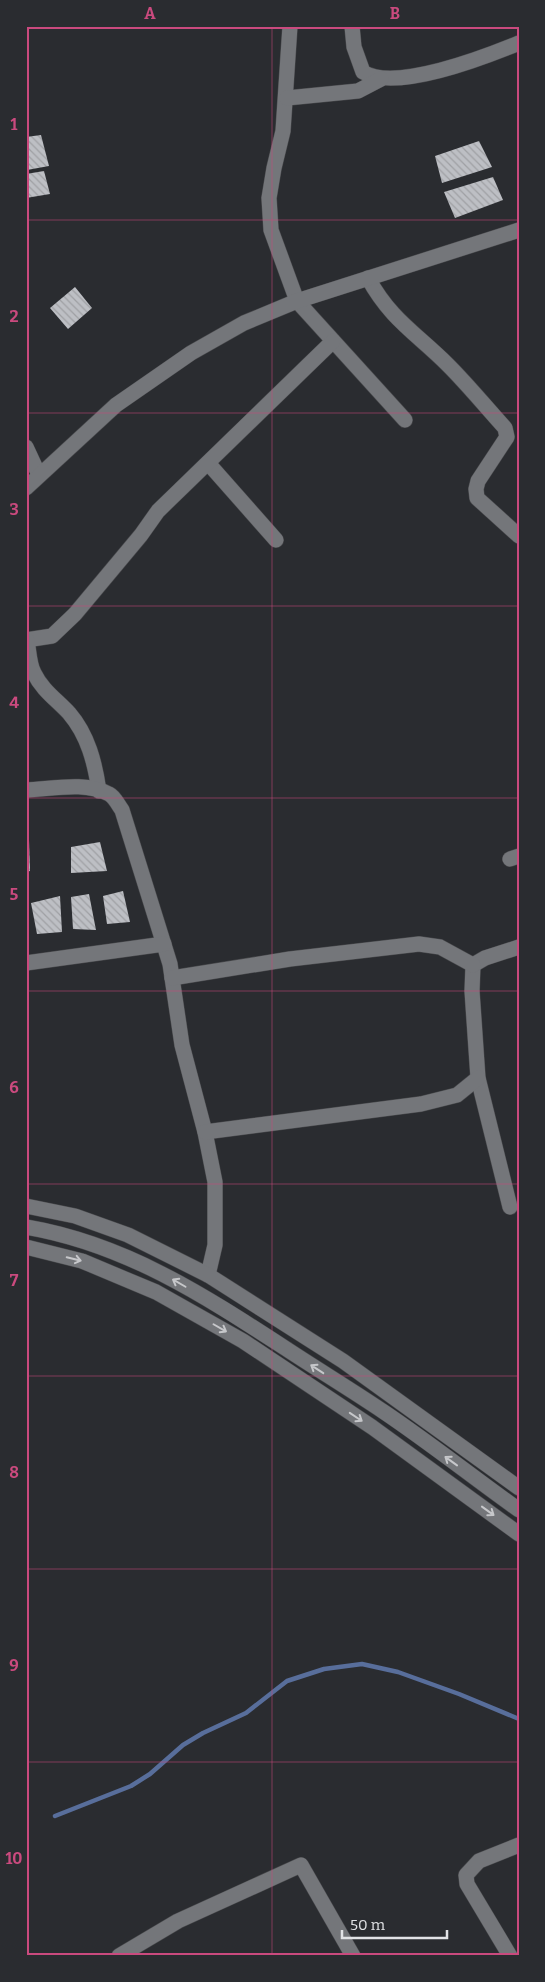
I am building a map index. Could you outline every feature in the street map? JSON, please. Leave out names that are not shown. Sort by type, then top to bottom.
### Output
[{"type":"street","points":[[290,26],[284,131],[274,168],[269,198],[271,230],[297,302],[405,420]]},
{"type":"street","points":[[352,26],[354,47],[363,72],[381,79]]},
{"type":"street","points":[[287,98],[358,91],[381,79],[426,74],[482,58],[519,43]]},
{"type":"street","points":[[26,488],[116,405],[191,353],[244,322],[368,278],[519,230]]},
{"type":"street","points":[[368,278],[380,300],[402,324],[448,365],[505,428],[507,437],[503,446],[478,481],[476,489],[477,498],[519,536]]},
{"type":"street","points":[[99,791],[96,770],[85,736],[69,714],[40,684],[32,671],[27,640],[52,636],[75,614],[142,535],[158,511],[333,341]]},
{"type":"street","points":[[26,447],[39,475]]},
{"type":"street","points":[[208,463],[276,540]]},
{"type":"street","points":[[26,790],[78,787],[99,791],[111,795],[122,810],[164,944],[172,978],[182,1045],[205,1132],[214,1182],[215,1244],[208,1275]]},
{"type":"street","points":[[26,963],[164,944]]},
{"type":"street","points":[[172,978],[290,958],[419,944],[440,947],[473,966]]},
{"type":"street","points":[[473,966],[485,958],[519,947]]},
{"type":"street","points":[[473,966],[472,991],[478,1078],[510,1207]]},
{"type":"street","points":[[205,1132],[421,1104],[457,1095],[478,1078]]},
{"type":"street","points":[[26,1206],[75,1216],[128,1235],[208,1275],[343,1361],[519,1488]]},
{"type":"street","points":[[26,1227],[69,1236],[115,1251],[156,1269],[236,1316],[385,1413],[519,1510]]},
{"type":"street","points":[[26,1247],[82,1261],[156,1292],[243,1342],[372,1427],[519,1534]]},
{"type":"street","points":[[510,1956],[467,1884],[466,1875],[479,1861],[519,1846]]},
{"type":"street","points":[[119,1956],[178,1921],[301,1864],[353,1956]]},
{"type":"building","points":[[41,135],[49,166],[27,170],[26,137]]},
{"type":"building","points":[[479,141],[492,167],[442,183],[435,156]]},
{"type":"building","points":[[44,171],[50,194],[26,198],[26,174]]},
{"type":"building","points":[[493,177],[503,200],[455,218],[444,192]]},
{"type":"building","points":[[75,287],[92,308],[68,329],[50,308]]},
{"type":"building","points":[[26,841],[29,841],[30,871],[26,872]]},
{"type":"building","points":[[100,842],[107,871],[71,873],[71,847]]},
{"type":"building","points":[[123,891],[130,922],[107,924],[103,896]]},
{"type":"building","points":[[89,894],[96,930],[73,929],[71,897]]},
{"type":"building","points":[[60,896],[62,932],[37,934],[31,903]]},
{"type":"waterway","points":[[55,1816],[131,1786],[150,1774],[183,1745],[203,1733],[246,1713],[287,1681],[324,1669],[362,1664],[398,1672],[459,1694],[519,1719]]}]
